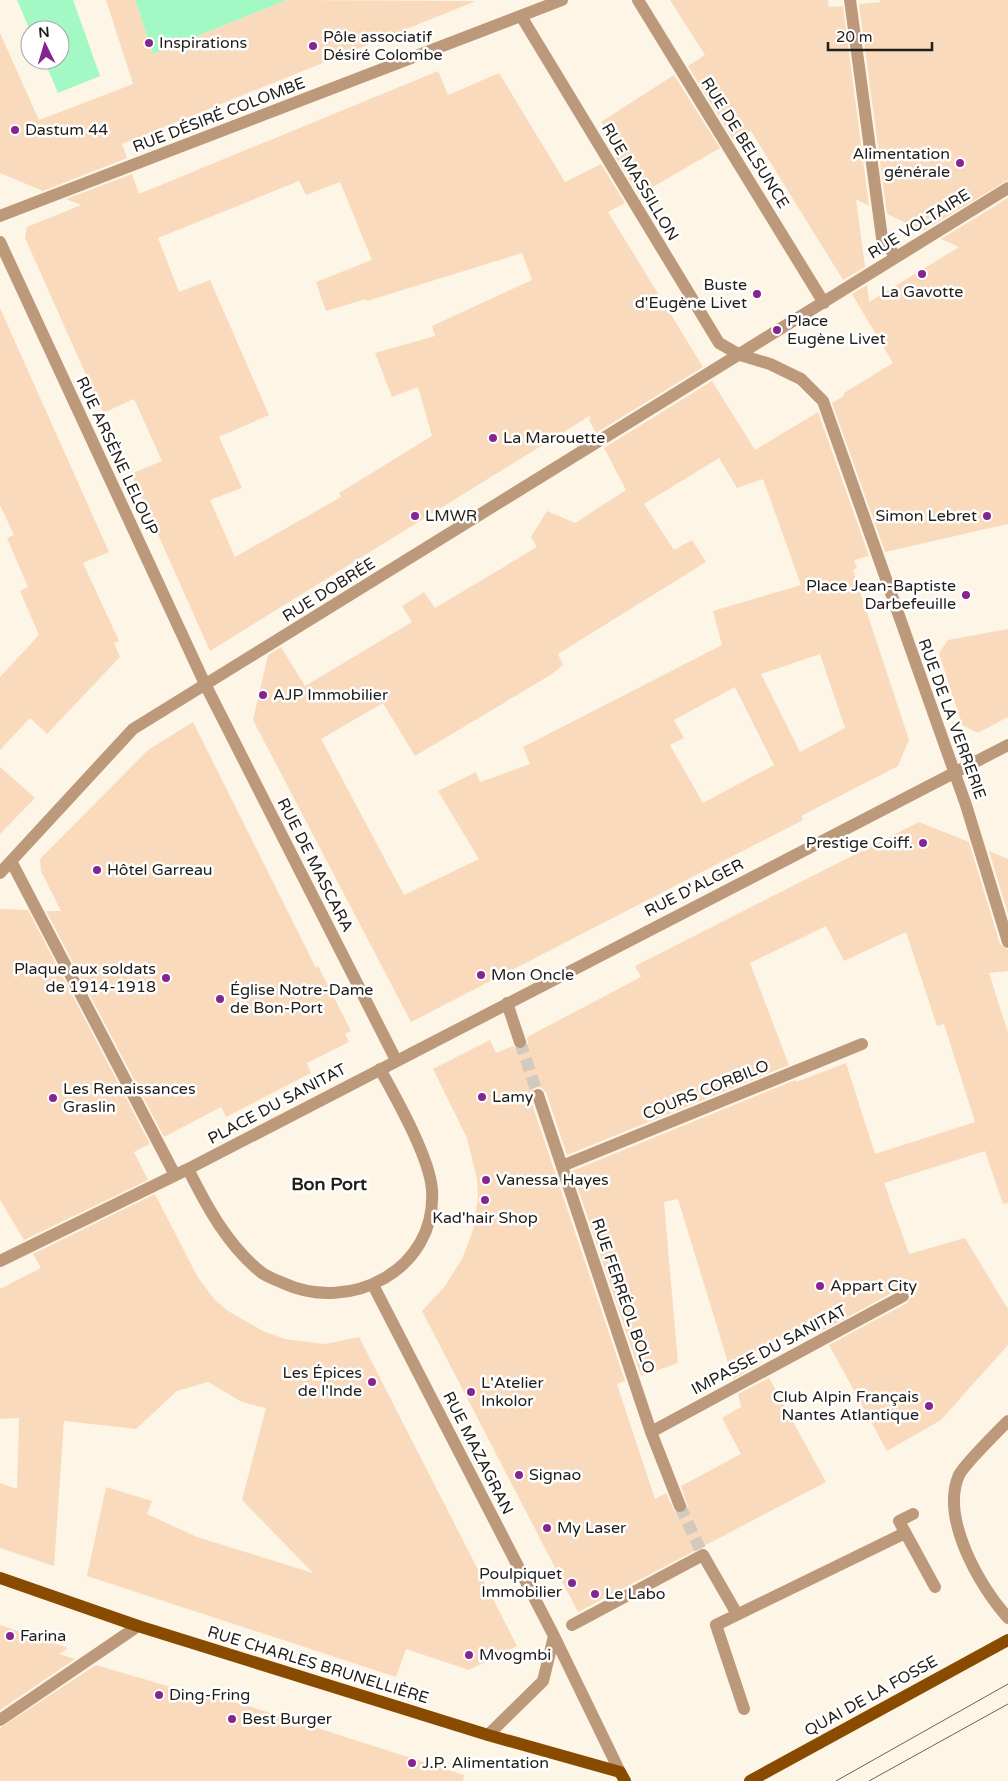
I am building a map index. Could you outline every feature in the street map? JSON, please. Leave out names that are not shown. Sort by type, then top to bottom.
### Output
[{"type":"main road","name":"RUE CHARLES BRUNELLIÈRE","points":[[0,1578],[138,1626],[622,1776]]},
{"type":"main road","name":"QUAI DE LA FOSSE","points":[[750,1781],[1008,1640]]},
{"type":"street","name":"RUE DÉSIRÉ COLOMBE","points":[[0,216],[562,0]]},
{"type":"street","name":"RUE DE BELSUNCE","points":[[638,0],[824,303]]},
{"type":"street","points":[[850,0],[882,238],[896,257]]},
{"type":"street","name":"RUE MASSILLON","points":[[521,16],[719,343],[740,355]]},
{"type":"street","name":"RUE VOLTAIRE","points":[[824,303],[1008,188]]},
{"type":"street","name":"RUE ARSÈNE LELOUP","points":[[0,242],[205,684]]},
{"type":"street","points":[[740,355],[824,303]]},
{"type":"street","name":"RUE DOBRÉE","points":[[0,873],[133,729],[740,355]]},
{"type":"street","name":"RUE DE LA VERRERIE","points":[[740,355],[770,364],[801,380],[823,401],[892,602],[954,772],[1008,942]]},
{"type":"street","name":"RUE DE MASCARA","points":[[205,684],[396,1060]]},
{"type":"street","name":"RUE D'ALGER","points":[[396,1060],[1008,745]]},
{"type":"street","points":[[11,861],[175,1175]]},
{"type":"street","points":[[507,1003],[520,1042]]},
{"type":"street","name":"COURS CORBILO","points":[[562,1166],[862,1044]]},
{"type":"street","name":"PLACE DU SANITAT","points":[[0,1261],[188,1169],[396,1060]]},
{"type":"street","points":[[188,1169],[202,1196],[232,1244],[264,1274],[294,1288],[314,1293],[339,1294],[373,1285],[401,1268],[418,1246],[428,1229],[432,1207],[432,1189],[422,1155],[380,1069]]},
{"type":"street","name":"RUE FERRÉOL BOLO","points":[[538,1095],[651,1432],[680,1506]]},
{"type":"street","name":"RUE MAZAGRAN","points":[[373,1285],[554,1636],[622,1776]]},
{"type":"street","name":"IMPASSE DU SANITAT","points":[[651,1432],[903,1296]]},
{"type":"street","points":[[1008,1421],[959,1474],[954,1503],[963,1545],[973,1569],[994,1604],[1008,1618]]},
{"type":"street","points":[[913,1514],[899,1522],[936,1587]]},
{"type":"street","points":[[744,1710],[716,1625],[906,1533]]},
{"type":"street","points":[[572,1625],[703,1555],[737,1614]]},
{"type":"street","points":[[0,1720],[138,1626]]},
{"type":"street","points":[[488,1735],[543,1681],[554,1636]]},
{"type":"green space","points":[[17,0],[73,0],[100,76],[58,93],[48,70],[70,70],[70,20],[26,20]]},
{"type":"green space","points":[[135,0],[287,0],[153,54]]},
{"type":"building","points":[[106,0],[135,0],[153,54],[287,0],[476,1],[122,144],[127,158],[43,191],[0,173],[0,33],[39,120],[133,84]]},
{"type":"building","points":[[670,0],[828,0],[829,7],[843,6],[869,206],[856,199],[865,267],[843,280],[751,131],[734,141],[688,66],[705,55]]},
{"type":"building","points":[[880,0],[1008,0],[1008,180],[923,231],[887,214],[859,4],[881,2]]},
{"type":"building","points":[[438,71],[448,95],[499,73],[565,182],[601,164],[625,203],[608,212],[703,367],[596,433],[589,420],[591,415],[210,651],[131,474],[162,461],[134,399],[103,413],[25,238],[27,227],[81,205],[66,199],[132,174],[139,194]],"holes":[[[299,181],[306,195],[340,182],[372,260],[316,282],[326,311],[366,299],[367,301],[522,253],[532,280],[432,326],[435,336],[375,353],[392,397],[418,387],[432,436],[339,493],[341,497],[235,557],[210,500],[242,488],[219,437],[269,415],[210,280],[179,292],[158,238]]]},
{"type":"building","points":[[674,75],[720,148],[639,195],[615,156],[621,154],[601,122]]},
{"type":"building","points":[[1008,198],[1008,524],[885,552],[832,403],[844,396],[844,393],[893,363],[852,294],[867,285],[869,302],[959,247],[941,239]]},
{"type":"building","points":[[0,308],[109,552],[83,563],[119,641],[114,643],[120,657],[47,734],[30,718],[0,750],[0,677],[39,635],[20,591],[28,587],[7,538],[14,535],[0,505]]},
{"type":"building","points":[[712,381],[755,450],[818,412],[869,556],[854,560],[857,568],[853,570],[909,740],[898,766],[801,816],[803,820],[411,1022],[253,720],[268,655],[281,647],[305,686],[412,622],[402,606],[424,592],[435,608],[537,547],[531,537],[547,511],[575,523],[626,490],[604,448]],"holes":[[[719,458],[737,488],[763,479],[801,585],[713,611],[722,645],[523,747],[530,764],[480,782],[476,772],[438,791],[479,859],[404,895],[321,739],[383,703],[415,756],[552,674],[563,665],[558,654],[706,562],[692,540],[674,550],[644,504]],[[820,654],[845,728],[800,752],[761,674]],[[735,687],[774,765],[703,803],[670,745],[684,738],[674,720]]]},
{"type":"building","points":[[1008,629],[1008,717],[978,733],[962,725],[939,653],[948,640]]},
{"type":"building","name":"Église Notre-Dame de Bon-Port","points":[[193,722],[316,968],[318,966],[351,1031],[345,1034],[349,1042],[307,1063],[311,1073],[226,1117],[221,1107],[164,1137],[46,911],[61,911],[41,871],[40,859],[148,750]]},
{"type":"building","points":[[0,767],[35,798],[0,834]]},
{"type":"building","points":[[919,822],[969,842],[1000,944],[1008,950],[1008,971],[989,973],[1008,1033],[1008,1203],[1003,1204],[985,1151],[884,1183],[909,1254],[965,1238],[1008,1309],[1008,1345],[941,1420],[887,1451],[829,1345],[907,1303],[911,1297],[910,1292],[904,1288],[899,1289],[822,1331],[815,1318],[755,1352],[761,1363],[733,1379],[678,1199],[664,1202],[678,1363],[641,1376],[572,1171],[795,1080],[796,1082],[846,1063],[875,1154],[975,1122],[944,1024],[937,1026],[906,932],[844,961],[826,926],[750,963],[789,1065],[567,1155],[546,1092],[540,1087],[535,1088],[530,1093],[530,1098],[625,1381],[617,1384],[655,1499],[666,1493],[675,1512],[683,1513],[688,1507],[681,1486],[741,1454],[722,1418],[741,1407],[738,1394],[769,1378],[826,1482],[578,1612],[422,1311],[445,1286],[462,1259],[473,1230],[478,1198],[477,1179],[467,1138],[433,1069],[490,1040],[496,1053],[513,1046],[518,1050],[523,1050],[528,1044],[527,1038],[529,1036],[641,977],[635,966]]},
{"type":"building","points":[[989,851],[1008,859],[1008,914]]},
{"type":"building","points":[[0,909],[28,910],[150,1144],[134,1152],[148,1180],[24,1240],[0,1200]]},
{"type":"building","points":[[155,1194],[197,1276],[214,1299],[228,1311],[263,1331],[285,1339],[325,1344],[359,1337],[517,1646],[469,1670],[406,1649],[396,1677],[87,1576],[106,1487],[152,1501],[147,1514],[197,1537],[313,1573],[242,1500],[266,1408],[242,1402],[208,1382],[177,1391],[136,1429],[64,1421],[54,1566],[0,1548],[0,1483],[17,1489],[19,1418],[0,1419],[0,1289],[41,1268],[33,1254]]},
{"type":"building","points":[[0,1625],[68,1648],[59,1654],[75,1659],[0,1710]]},
{"type":"building","points":[[96,1665],[198,1695],[200,1693],[252,1707],[464,1775],[463,1781],[0,1781],[0,1728]]},
{"type":"tunnel","points":[[520,1042],[538,1095]]},
{"type":"tunnel","points":[[680,1506],[700,1549]]},
{"type":"tram line","points":[[836,1781],[1008,1684]]},
{"type":"tram line","points":[[869,1781],[1008,1704]]},
{"type":"place","name":"Inspirations","points":[[149,43]]},
{"type":"place","name":"Pôle associatif Désiré Colombe","points":[[313,46]]},
{"type":"place","name":"Dastum 44","points":[[15,130]]},
{"type":"place","name":"Alimentation générale","points":[[960,163]]},
{"type":"place","name":"La Gavotte","points":[[922,274]]},
{"type":"place","name":"Buste d'Eugène Livet","points":[[757,294]]},
{"type":"place","name":"Place Eugène Livet","points":[[777,330]]},
{"type":"place","name":"La Marouette","points":[[493,438]]},
{"type":"place","name":"LMWR","points":[[415,516]]},
{"type":"place","name":"Simon Lebret","points":[[987,516]]},
{"type":"place","name":"Place Jean-Baptiste Darbefeuille","points":[[966,595]]},
{"type":"place","name":"AJP Immobilier","points":[[263,695]]},
{"type":"place","name":"Prestige Coiff.","points":[[923,843]]},
{"type":"place","name":"Hôtel Garreau","points":[[97,870]]},
{"type":"place","name":"Mon Oncle","points":[[481,975]]},
{"type":"place","name":"Plaque aux soldats de 1914-1918","points":[[166,978]]},
{"type":"place","name":"Église Notre-Dame de Bon-Port","points":[[220,999]]},
{"type":"place","name":"Lamy","points":[[482,1097]]},
{"type":"place","name":"Les Renaissances Graslin","points":[[53,1098]]},
{"type":"place","name":"Vanessa Hayes","points":[[486,1180]]},
{"type":"place","name":"Kad'hair Shop","points":[[485,1200]]},
{"type":"place","name":"Appart City","points":[[820,1286]]},
{"type":"place","name":"Les Épices de l'Inde","points":[[372,1382]]},
{"type":"place","name":"L'Atelier Inkolor","points":[[471,1392]]},
{"type":"place","name":"Club Alpin Français Nantes Atlantique","points":[[929,1406]]},
{"type":"place","name":"Signao","points":[[519,1475]]},
{"type":"place","name":"My Laser","points":[[547,1528]]},
{"type":"place","name":"Poulpiquet Immobilier","points":[[572,1583]]},
{"type":"place","name":"Le Labo","points":[[595,1594]]},
{"type":"place","name":"Farina","points":[[10,1636]]},
{"type":"place","name":"Mvogmbi","points":[[469,1655]]},
{"type":"place","name":"Ding-Fring","points":[[159,1695]]},
{"type":"place","name":"Best Burger","points":[[232,1719]]},
{"type":"place","name":"J.P. Alimentation","points":[[412,1763]]},
{"type":"district","name":"Bon Port","points":[[329,1184]]}]
